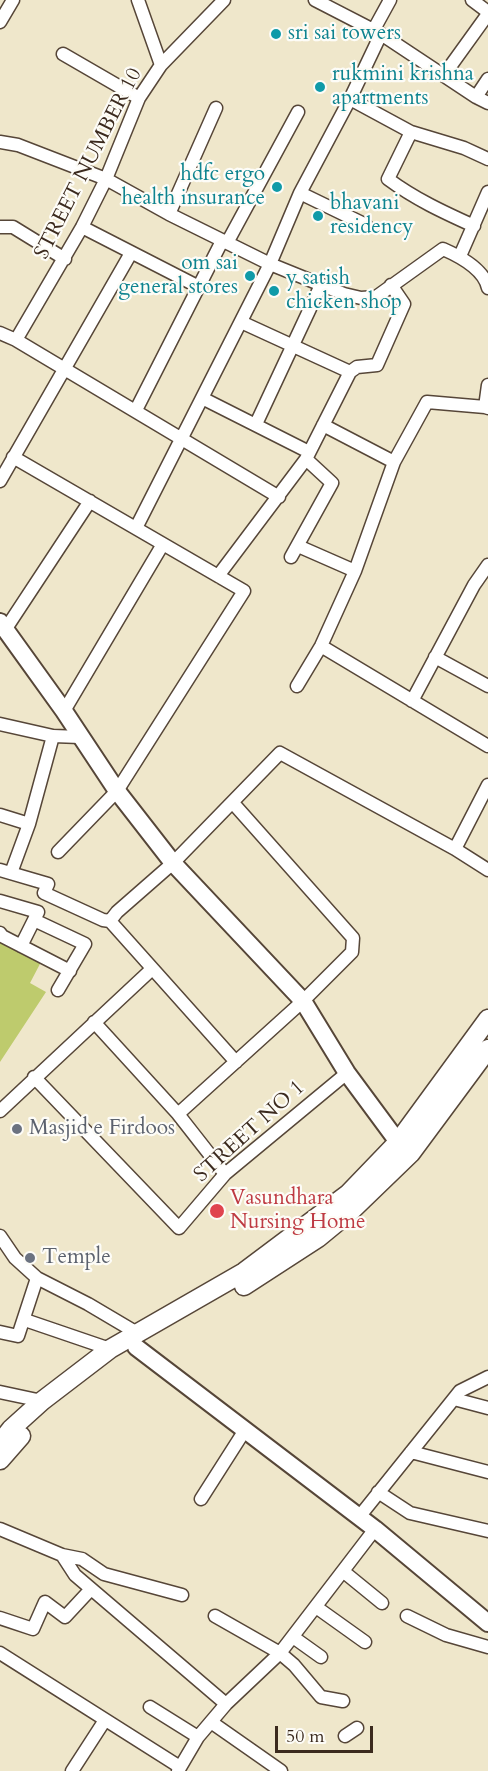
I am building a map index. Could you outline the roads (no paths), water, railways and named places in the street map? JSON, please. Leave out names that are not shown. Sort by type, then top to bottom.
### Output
[{"type":"main road","points":[[404,1147],[488,1019]]},
{"type":"main road","points":[[3,1435],[42,1401],[110,1349],[172,1330],[318,1238],[352,1210],[488,1049]]},
{"type":"main road","points":[[0,1460],[49,1408],[136,1340]]},
{"type":"street","points":[[0,22],[13,0]]},
{"type":"street","name":"STREET NUMBER 10","points":[[16,340],[82,227],[106,178],[139,98],[161,65],[138,0]]},
{"type":"street","points":[[161,65],[224,0]]},
{"type":"street","points":[[315,0],[377,32],[488,103]]},
{"type":"street","points":[[135,528],[270,264],[300,193],[350,99],[390,0]]},
{"type":"street","points":[[444,75],[488,13],[472,0]]},
{"type":"street","points":[[63,54],[139,98]]},
{"type":"street","points":[[476,97],[488,79]]},
{"type":"street","points":[[350,99],[411,132],[464,148],[488,159]]},
{"type":"street","points":[[169,214],[216,108]]},
{"type":"street","points":[[136,410],[199,287],[298,112]]},
{"type":"street","points":[[411,132],[388,178],[407,193],[437,210],[480,221]]},
{"type":"street","points":[[0,142],[18,145],[106,178],[169,214],[270,264],[344,294],[376,297],[443,249],[460,256],[486,280],[488,288]]},
{"type":"street","points":[[460,256],[480,221],[488,192]]},
{"type":"street","points":[[300,193],[366,225]]},
{"type":"street","points":[[0,226],[13,227],[65,259]]},
{"type":"street","points":[[82,227],[199,287]]},
{"type":"street","points":[[0,481],[131,253]]},
{"type":"street","points":[[256,424],[321,285]]},
{"type":"street","points":[[218,576],[308,455],[350,372],[357,367],[377,365],[404,304],[391,285]]},
{"type":"street","points":[[241,322],[350,372]]},
{"type":"street","points":[[0,333],[16,340],[182,437],[279,497]]},
{"type":"street","points":[[297,686],[321,646],[355,571],[394,462],[427,402],[487,408],[488,385]]},
{"type":"street","points":[[202,398],[256,424],[308,455],[332,483],[291,557]]},
{"type":"street","points":[[322,425],[394,462]]},
{"type":"street","points":[[13,457],[244,591],[117,790],[58,852]]},
{"type":"street","points":[[90,501],[2,626],[64,711],[117,790],[173,862],[303,1001],[347,1074],[404,1147]]},
{"type":"street","points":[[64,711],[163,544]]},
{"type":"street","points":[[298,546],[355,571]]},
{"type":"street","points":[[412,701],[474,585],[488,565]]},
{"type":"street","points":[[321,646],[488,746]]},
{"type":"street","points":[[435,657],[488,686]]},
{"type":"street","points":[[0,724],[53,736],[80,737]]},
{"type":"street","points":[[53,736],[29,824],[3,871],[48,884],[44,893],[103,920],[110,921],[236,1062]]},
{"type":"street","points":[[110,921],[233,803],[280,753],[455,849],[488,870]]},
{"type":"street","points":[[455,849],[488,785]]},
{"type":"street","points":[[178,1114],[303,1001],[352,952],[353,938],[233,803]]},
{"type":"street","points":[[0,814],[29,824]]},
{"type":"street","points":[[0,901],[38,912],[21,946]]},
{"type":"street","points":[[34,920],[85,944],[58,990]]},
{"type":"street","points":[[0,933],[70,971]]},
{"type":"street","points":[[0,1111],[152,969]]},
{"type":"street","points":[[94,1022],[178,1114],[225,1174]]},
{"type":"street","name":"STREET NO 1","points":[[34,1077],[179,1228],[225,1174],[347,1074]]},
{"type":"street","points":[[0,1236],[15,1258],[37,1278],[88,1304],[136,1340],[245,1430],[375,1529],[488,1623]]},
{"type":"street","points":[[0,1254],[15,1258]]},
{"type":"street","points":[[0,1332],[18,1336],[37,1278]]},
{"type":"street","points":[[25,1320],[110,1349]]},
{"type":"street","points":[[359,1517],[460,1391],[488,1377]]},
{"type":"street","points":[[0,1392],[42,1401]]},
{"type":"street","points":[[453,1399],[488,1408]]},
{"type":"street","points":[[201,1499],[245,1430]]},
{"type":"street","points":[[411,1452],[488,1472]]},
{"type":"street","points":[[378,1492],[410,1513],[488,1531]]},
{"type":"street","points":[[0,1529],[62,1555],[82,1559],[104,1574],[182,1595]]},
{"type":"street","points":[[0,1653],[179,1769],[198,1737],[226,1704],[280,1653],[375,1529]]},
{"type":"street","points":[[62,1555],[75,1575],[226,1704]]},
{"type":"street","points":[[344,1572],[382,1603]]},
{"type":"street","points":[[0,1618],[33,1629],[45,1602],[65,1617],[91,1589]]},
{"type":"street","points":[[316,1607],[365,1642]]},
{"type":"street","points":[[215,1616],[280,1653],[294,1665],[321,1697],[343,1701]]},
{"type":"street","points":[[407,1616],[446,1635],[488,1647]]},
{"type":"street","points":[[293,1637],[321,1657]]},
{"type":"street","points":[[150,1707],[198,1737]]},
{"type":"street","points":[[72,1771],[105,1720]]},
{"type":"street","points":[[211,1722],[281,1771]]},
{"type":"street","points":[[345,1736],[357,1728]]},
{"type":"place","name":"sri sai towers","points":[[276,34]]},
{"type":"place","name":"rukmini krishna apartments","points":[[320,87]]},
{"type":"place","name":"hdfc ergo health insurance","points":[[277,187]]},
{"type":"place","name":"bhavani residency","points":[[318,216]]},
{"type":"place","name":"om sai general stores","points":[[250,276]]},
{"type":"place","name":"y satish chicken shop","points":[[274,291]]},
{"type":"place","name":"Masjid e Firdoos","points":[[17,1129]]},
{"type":"place","name":"Vasundhara Nursing Home","points":[[217,1211]]},
{"type":"place","name":"Temple","points":[[30,1258]]}]
